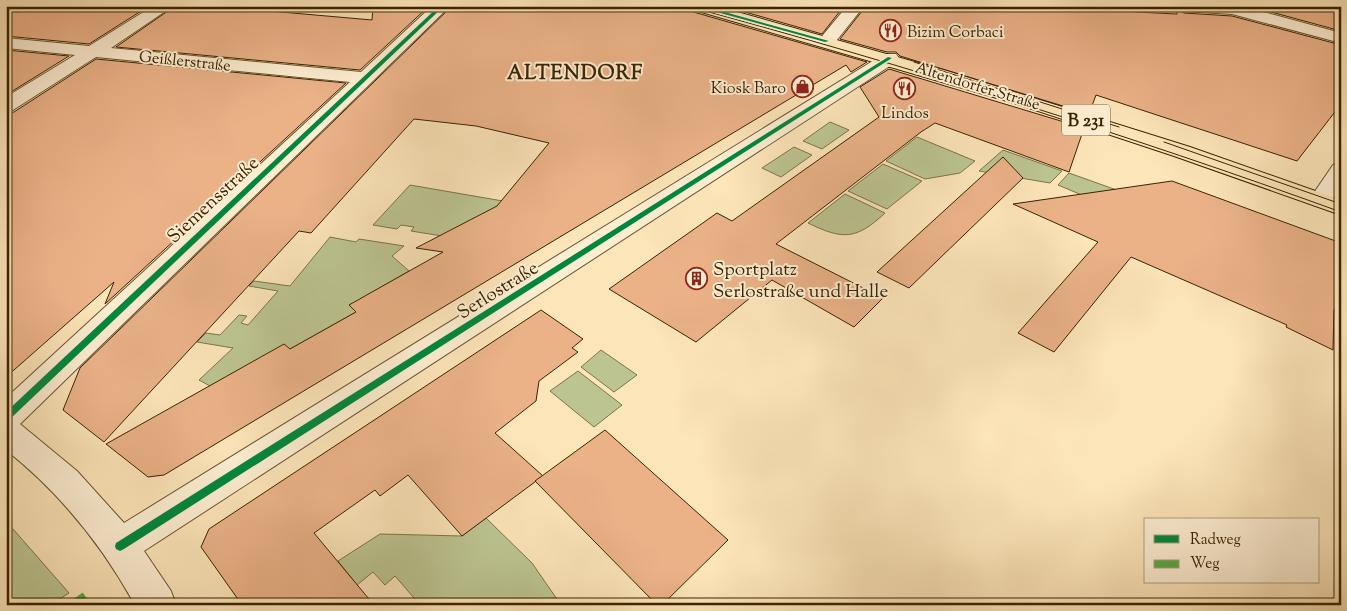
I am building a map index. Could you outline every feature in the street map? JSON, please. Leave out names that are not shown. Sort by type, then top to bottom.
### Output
[{"type":"main road","name":"Altendorfer Straße","points":[[697,6],[890,58],[1028,101],[1331,204]]},
{"type":"street","points":[[6,106],[165,6]]},
{"type":"street","name":"Siemensstraße","points":[[6,418],[442,6]]},
{"type":"street","points":[[827,41],[856,6]]},
{"type":"street","points":[[1184,6],[1233,9],[1341,38]]},
{"type":"street","name":"Geißlerstraße","points":[[6,44],[364,78]]},
{"type":"street","name":"Serlostraße","points":[[120,546],[890,58]]},
{"type":"street","points":[[1331,204],[1341,170]]},
{"type":"street","points":[[6,432],[65,481],[120,546],[157,605]]},
{"type":"green space","points":[[830,122],[849,130],[822,149],[803,141]]},
{"type":"green space","points":[[917,137],[975,161],[960,173],[925,179],[886,161]]},
{"type":"green space","points":[[794,147],[812,155],[781,177],[762,168]]},
{"type":"green space","points":[[1003,150],[1062,171],[1050,183],[979,171]]},
{"type":"green space","points":[[883,164],[922,181],[887,209],[848,191]]},
{"type":"green space","points":[[1069,173],[1139,198],[1127,214],[1058,185]]},
{"type":"green space","points":[[410,185],[526,205],[448,237],[411,231],[414,227],[401,225],[397,229],[373,225]]},
{"type":"green space","points":[[845,194],[885,213],[866,228],[849,235],[820,229],[808,223]]},
{"type":"green space","points":[[330,237],[356,242],[359,239],[404,246],[392,256],[409,271],[350,305],[356,312],[290,349],[210,386],[199,380],[233,348],[197,342],[206,333],[220,335],[239,315],[247,316],[241,323],[248,325],[278,291],[249,286],[254,281],[290,286]]},
{"type":"green space","points":[[601,350],[637,375],[614,392],[581,367]]},
{"type":"green space","points":[[578,371],[622,405],[594,427],[550,391]]},
{"type":"green space","points":[[486,518],[532,563],[561,605],[420,605],[395,576],[385,585],[373,572],[357,585],[338,561],[380,534],[462,536]]},
{"type":"green space","points":[[6,521],[69,593],[50,605],[6,605]]},
{"type":"building","points":[[20,6],[149,6],[89,44],[6,36],[6,10],[19,12]]},
{"type":"building","points":[[175,6],[213,6],[372,20],[373,6],[429,6],[360,70],[116,47]]},
{"type":"building","points":[[452,6],[687,6],[690,11],[867,62],[851,72],[846,65],[164,475],[148,477],[106,444],[284,344],[290,349],[356,312],[349,305],[443,252],[416,248],[497,206],[549,143],[476,126],[414,119],[311,233],[299,231],[104,442],[63,410],[80,368]]},
{"type":"building","points":[[724,6],[844,6],[822,34]]},
{"type":"building","points":[[866,6],[1100,6],[1136,12],[1177,14],[1177,9],[1184,13],[1232,16],[1341,45],[1341,104],[1297,161],[1096,95],[1089,114],[900,56],[896,52],[887,52],[840,39]]},
{"type":"building","points":[[1249,6],[1341,6],[1341,31]]},
{"type":"building","points":[[6,50],[69,56],[6,95]]},
{"type":"building","points":[[96,59],[346,83],[105,304],[114,282],[6,377],[6,114],[14,112]]},
{"type":"building","points":[[889,69],[1084,128],[1069,172],[935,123],[921,132],[776,244],[883,298],[854,327],[772,280],[696,342],[609,289],[717,213],[732,221],[879,117],[860,87]]},
{"type":"building","points":[[1003,157],[1023,178],[909,288],[877,272]]},
{"type":"building","points":[[1172,181],[1341,243],[1341,307],[1334,310],[1333,350],[1286,327],[1287,325],[1131,257],[1054,352],[1018,333],[1098,242],[1013,204]]},
{"type":"building","points":[[541,310],[583,339],[572,348],[578,352],[539,381],[536,401],[495,433],[543,476],[462,536],[408,475],[380,496],[375,490],[314,533],[374,605],[242,605],[201,547],[209,529]]},
{"type":"building","points":[[605,430],[728,540],[662,605],[657,605],[535,481]]},
{"type":"tram line","points":[[687,6],[1016,102],[1179,155],[1341,212]]},
{"type":"tram line","points":[[914,62],[1119,127]]},
{"type":"tram line","points":[[1164,142],[1341,204]]},
{"type":"marked path","points":[[72,605],[86,595]]},
{"type":"cycle path","points":[[6,418],[442,6]]},
{"type":"cycle path","points":[[697,6],[827,41]]},
{"type":"cycle path","points":[[120,546],[890,58]]},
{"type":"place","name":"Bizim Corbaci","points":[[891,31]]},
{"type":"place","name":"Kiosk Baro","points":[[802,87]]},
{"type":"place","name":"Lindos","points":[[905,88]]},
{"type":"place","name":"Sportplatz Serlostraße und Halle","points":[[697,279]]},
{"type":"district","name":"ALTENDORF","points":[[575,72]]}]
